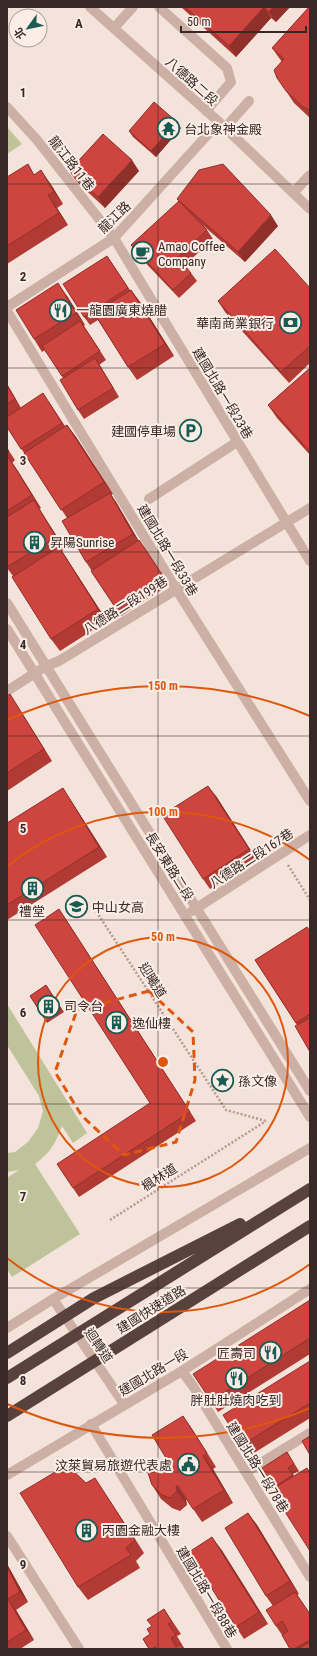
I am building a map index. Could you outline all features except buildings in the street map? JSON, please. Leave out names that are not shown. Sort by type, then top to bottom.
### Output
[{"type":"highway","points":[[7,1353],[94,1298],[309,1190]]},
{"type":"highway","name":"建國快速道路","points":[[7,1378],[309,1190]]},
{"type":"highway","name":"建國快速道路","points":[[7,1416],[310,1226]]},
{"type":"street","name":"八德路二段","points":[[90,7],[222,125],[310,209]]},
{"type":"street","points":[[114,28],[133,7]]},
{"type":"street","points":[[159,7],[227,68],[231,82],[206,111]]},
{"type":"street","name":"龍江路","points":[[7,307],[114,238],[222,125],[249,102]]},
{"type":"street","name":"龍江路11巷","points":[[7,107],[37,140],[114,238]]},
{"type":"street","points":[[293,193],[310,175]]},
{"type":"street","name":"建國北路一段23巷","points":[[114,238],[310,560]]},
{"type":"street","name":"建國北路一段33巷","points":[[7,311],[176,589],[310,801]]},
{"type":"street","points":[[149,499],[237,442]]},
{"type":"street","name":"八德路二段199巷","points":[[7,691],[46,666],[59,661],[310,508]]},
{"type":"street","name":"長安東路二段","points":[[7,602],[310,1091]]},
{"type":"street","name":"長安東路二段","points":[[7,629],[310,1117]]},
{"type":"street","name":"八德路二段167巷","points":[[185,915],[310,836]]},
{"type":"street","points":[[7,1328],[53,1299],[310,1148]]},
{"type":"street","name":"建國北路一段","points":[[7,1474],[182,1371],[310,1289]]},
{"type":"street","name":"迴轉道","points":[[53,1299],[124,1404]]},
{"type":"street","name":"建國北路一段78巷","points":[[182,1371],[310,1577]]},
{"type":"street","name":"建國北路一段88巷","points":[[91,1424],[227,1649]]},
{"type":"street","points":[[246,1472],[310,1433]]},
{"type":"street","points":[[7,1536],[79,1649]]},
{"type":"path","points":[[281,854],[310,900]]},
{"type":"path","name":"迎曦道","points":[[92,905],[226,1110],[266,1121],[219,1150]]},
{"type":"path","name":"楓林道","points":[[110,1220],[219,1150]]},
{"type":"highlighted area","points":[[149,991],[193,1032],[195,1080],[176,1142],[124,1155],[82,1116],[55,1072],[77,1010]]},
{"type":"green space","points":[[7,127],[22,144],[7,154]]},
{"type":"green space","points":[[7,1004],[87,1133],[73,1143],[62,1126],[52,1147],[45,1156],[35,1164],[80,1234],[12,1277],[7,1269],[7,1178],[19,1170],[7,1172],[7,1153],[15,1152],[28,1142],[38,1128],[43,1111],[39,1096],[7,1045]]},
{"type":"place","name":"台北象神金殿","points":[[169,129]]},
{"type":"place","name":"Amao Coffee Company","points":[[142,253]]},
{"type":"place","name":"一龍園廣東燒腊","points":[[60,310]]},
{"type":"place","name":"華南商業銀行","points":[[290,323]]},
{"type":"place","name":"建國停車場","points":[[191,431]]},
{"type":"place","name":"昇陽Sunrise","points":[[34,542]]},
{"type":"place","name":"禮堂","points":[[32,889]]},
{"type":"place","name":"中山女高","points":[[77,907]]},
{"type":"place","name":"司令台","points":[[48,1006]]},
{"type":"place","name":"逸仙樓","points":[[116,1023]]},
{"type":"place","name":"孫文像","points":[[222,1081]]},
{"type":"place","name":"匠壽司","points":[[271,1353]]},
{"type":"place","name":"胖肚肚燒肉吃到","points":[[236,1378]]},
{"type":"place","name":"汶萊貿易旅遊代表處","points":[[188,1465]]},
{"type":"place","name":"丙園金融大樓","points":[[87,1530]]}]
